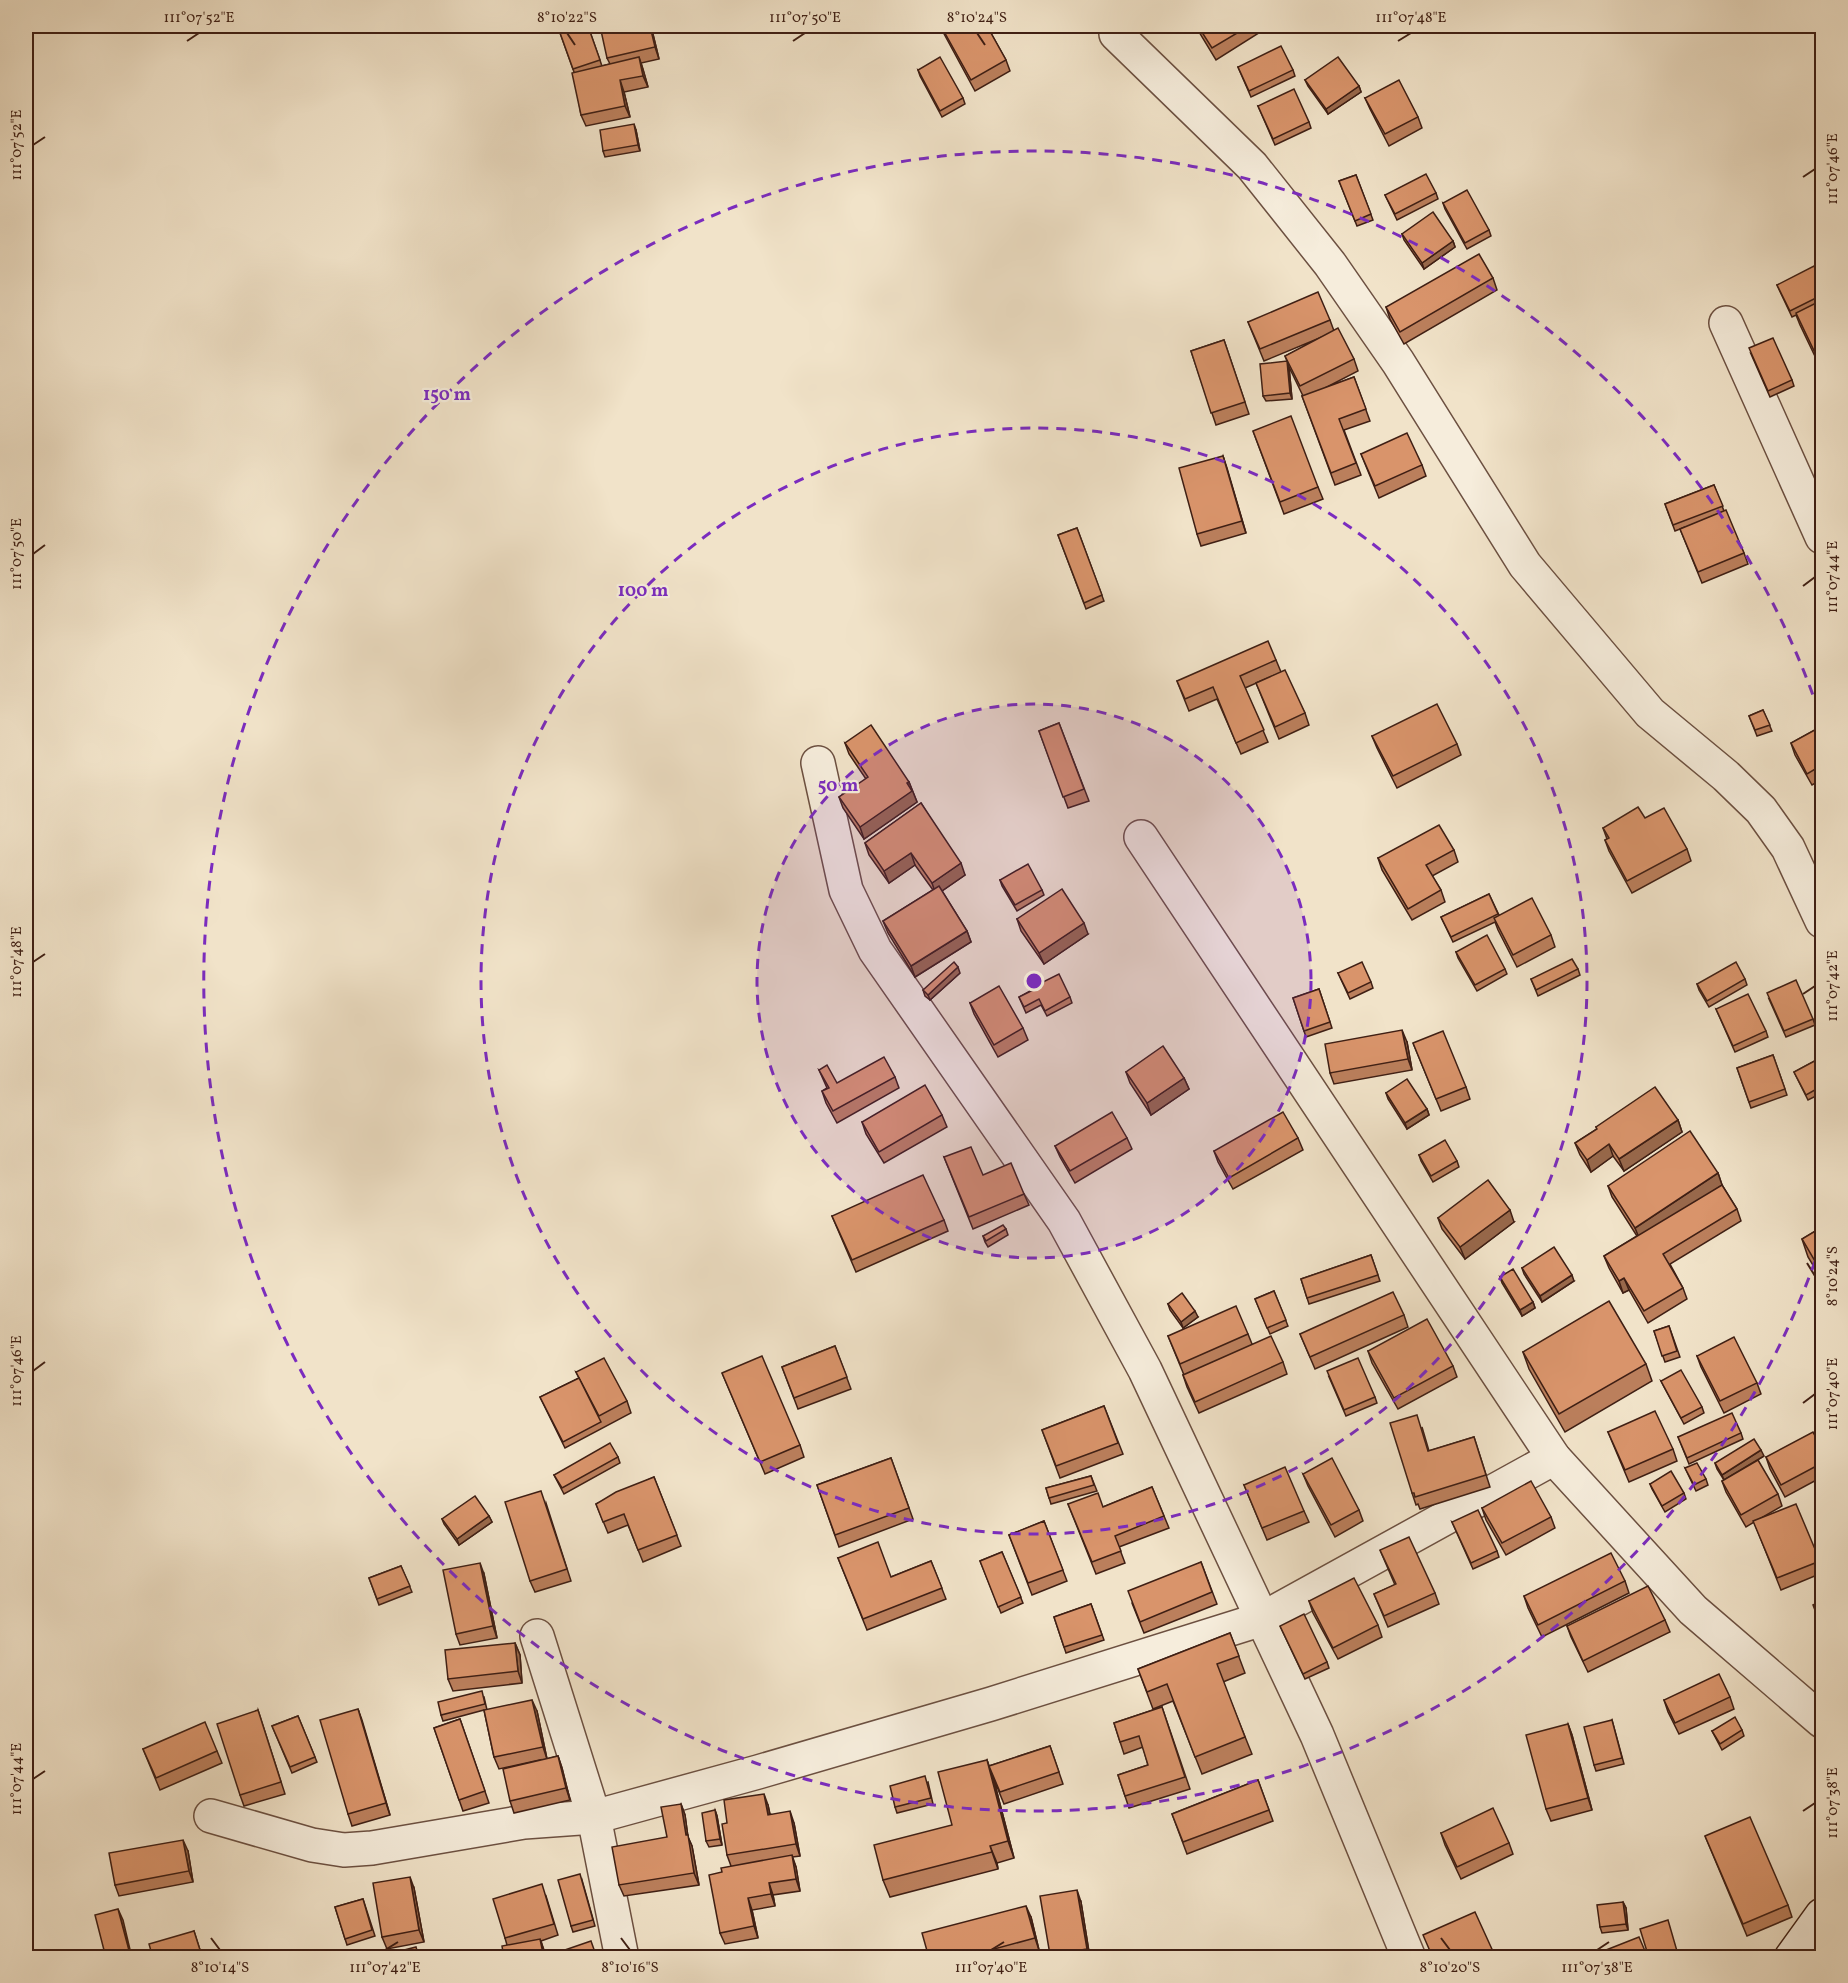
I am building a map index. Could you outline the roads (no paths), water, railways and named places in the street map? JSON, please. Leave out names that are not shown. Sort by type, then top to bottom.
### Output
[{"type":"street","points":[[1116,34],[1252,166],[1330,264],[1398,362],[1525,565],[1650,713],[1726,776],[1761,810],[1788,848],[1822,921]]},
{"type":"street","points":[[1726,322],[1822,537]]},
{"type":"street","points":[[818,763],[846,890],[875,950],[1064,1221],[1144,1370],[1317,1735],[1409,1958]]},
{"type":"street","points":[[1141,837],[1554,1458],[1693,1610],[1822,1721]]},
{"type":"street","points":[[211,1816],[312,1845],[344,1850],[372,1848],[524,1822],[594,1816],[980,1708],[1262,1619],[1554,1458]]},
{"type":"street","points":[[537,1636],[594,1816],[622,1958]]},
{"type":"street","points":[[1791,1958],[1822,1915]]}]
